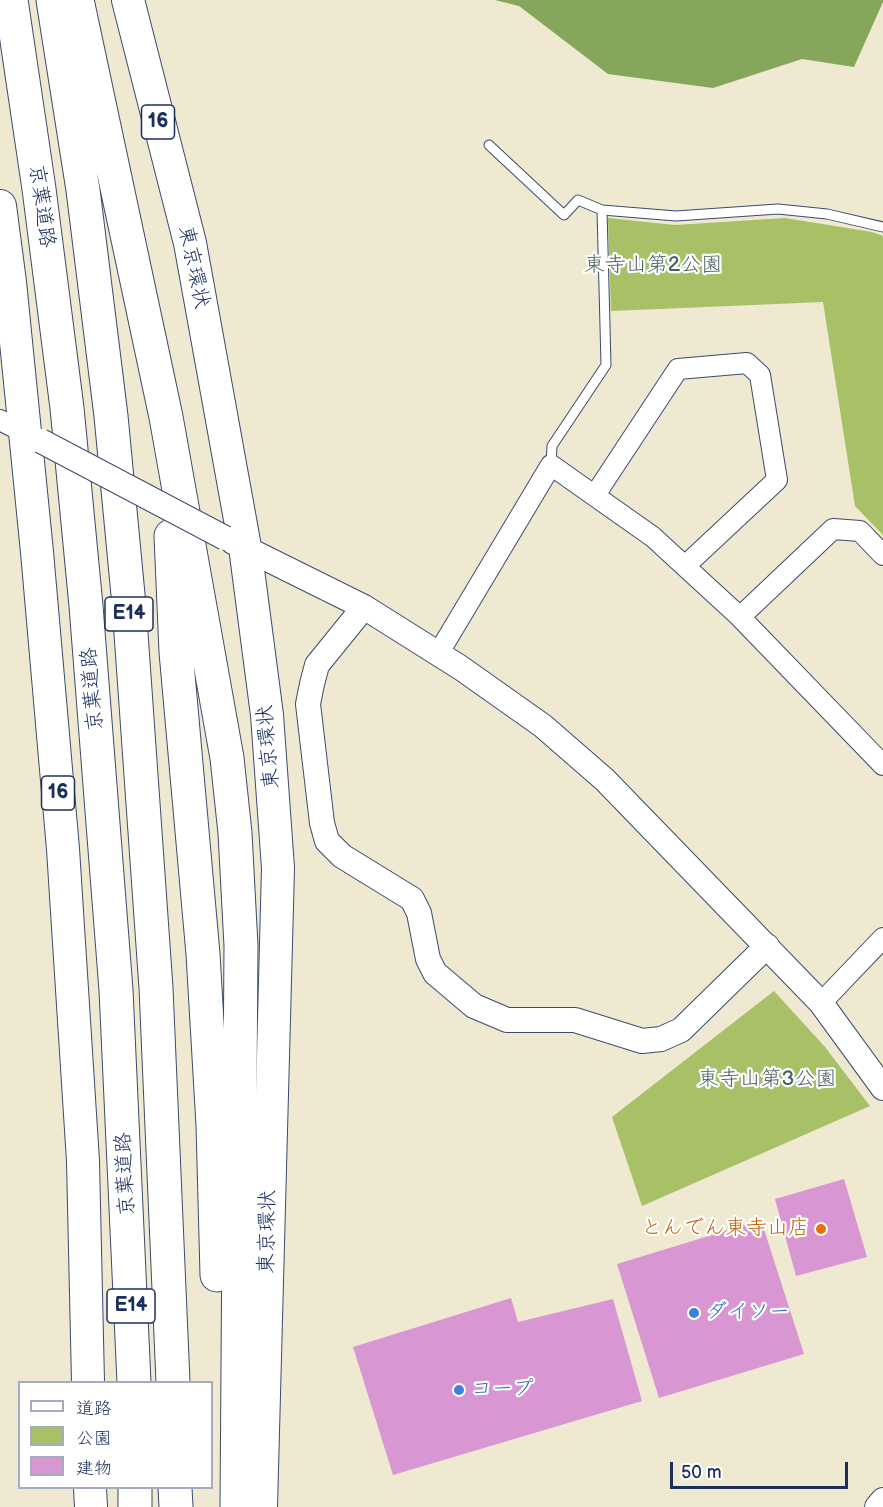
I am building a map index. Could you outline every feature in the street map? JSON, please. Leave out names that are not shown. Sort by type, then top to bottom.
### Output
[{"type":"highway","name":"京葉道路","points":[[11,0],[39,189],[67,408],[82,571],[115,979],[129,1230],[134,1381]]},
{"type":"highway","name":"京葉道路","points":[[53,0],[92,262],[111,416],[128,593],[156,988],[169,1232],[173,1381]]},
{"type":"highway","points":[[77,0],[166,417],[227,758],[235,833],[241,946],[237,1507]]},
{"type":"highway","name":"東京環状","points":[[128,0],[190,243],[235,543],[267,715],[278,868],[261,1507]]},
{"type":"highway","name":"16","points":[[0,206],[63,849],[83,1161],[88,1381]]},
{"type":"highway","points":[[166,417],[176,652],[202,954],[213,1125],[218,1296],[215,1469],[221,1507]]},
{"type":"highway","points":[[90,1489],[91,1507]]},
{"type":"highway","points":[[135,1489],[135,1507]]},
{"type":"highway","points":[[175,1489],[176,1507]]},
{"type":"street","points":[[595,495],[678,369],[747,363],[760,375],[777,480],[685,566]]},
{"type":"street","points":[[22,431],[235,543],[364,607],[438,654],[543,726],[605,780],[822,1003],[883,1088]]},
{"type":"street","points":[[438,654],[551,465],[653,537],[740,617],[883,765]]},
{"type":"street","points":[[740,617],[832,529],[860,531],[883,555]]},
{"type":"street","points":[[364,607],[317,665],[308,704],[322,823],[327,841],[342,856],[412,899],[419,913],[428,959],[435,973],[474,1006],[507,1020],[575,1020],[642,1041],[661,1039],[681,1030],[767,946]]},
{"type":"street","points":[[822,1003],[883,938]]},
{"type":"street","points":[[877,1507],[883,1500]]},
{"type":"lane","points":[[489,145],[564,215],[578,200],[602,210],[676,216],[778,208],[827,214],[883,227]]},
{"type":"lane","points":[[551,465],[552,446],[606,365],[602,210]]},
{"type":"green space","points":[[495,0],[883,0],[883,2],[854,67],[802,59],[713,88],[608,74],[519,6]]},
{"type":"green space","name":"東寺山第2公園","points":[[608,218],[675,225],[785,218],[872,232],[883,236],[883,535],[855,506],[823,302],[611,311]]},
{"type":"green space","name":"東寺山第3公園","points":[[774,991],[825,1047],[870,1106],[642,1206],[612,1117]]},
{"type":"building","points":[[844,1179],[867,1257],[796,1276],[775,1199]]},
{"type":"building","points":[[761,1220],[804,1354],[659,1398],[617,1264]]},
{"type":"building","points":[[511,1298],[518,1322],[613,1299],[642,1401],[393,1475],[353,1347]]},
{"type":"place","name":"とんでん東寺山店","points":[[821,1229]]},
{"type":"place","name":"ダイソー","points":[[694,1313]]},
{"type":"place","name":"コープ","points":[[459,1390]]}]
